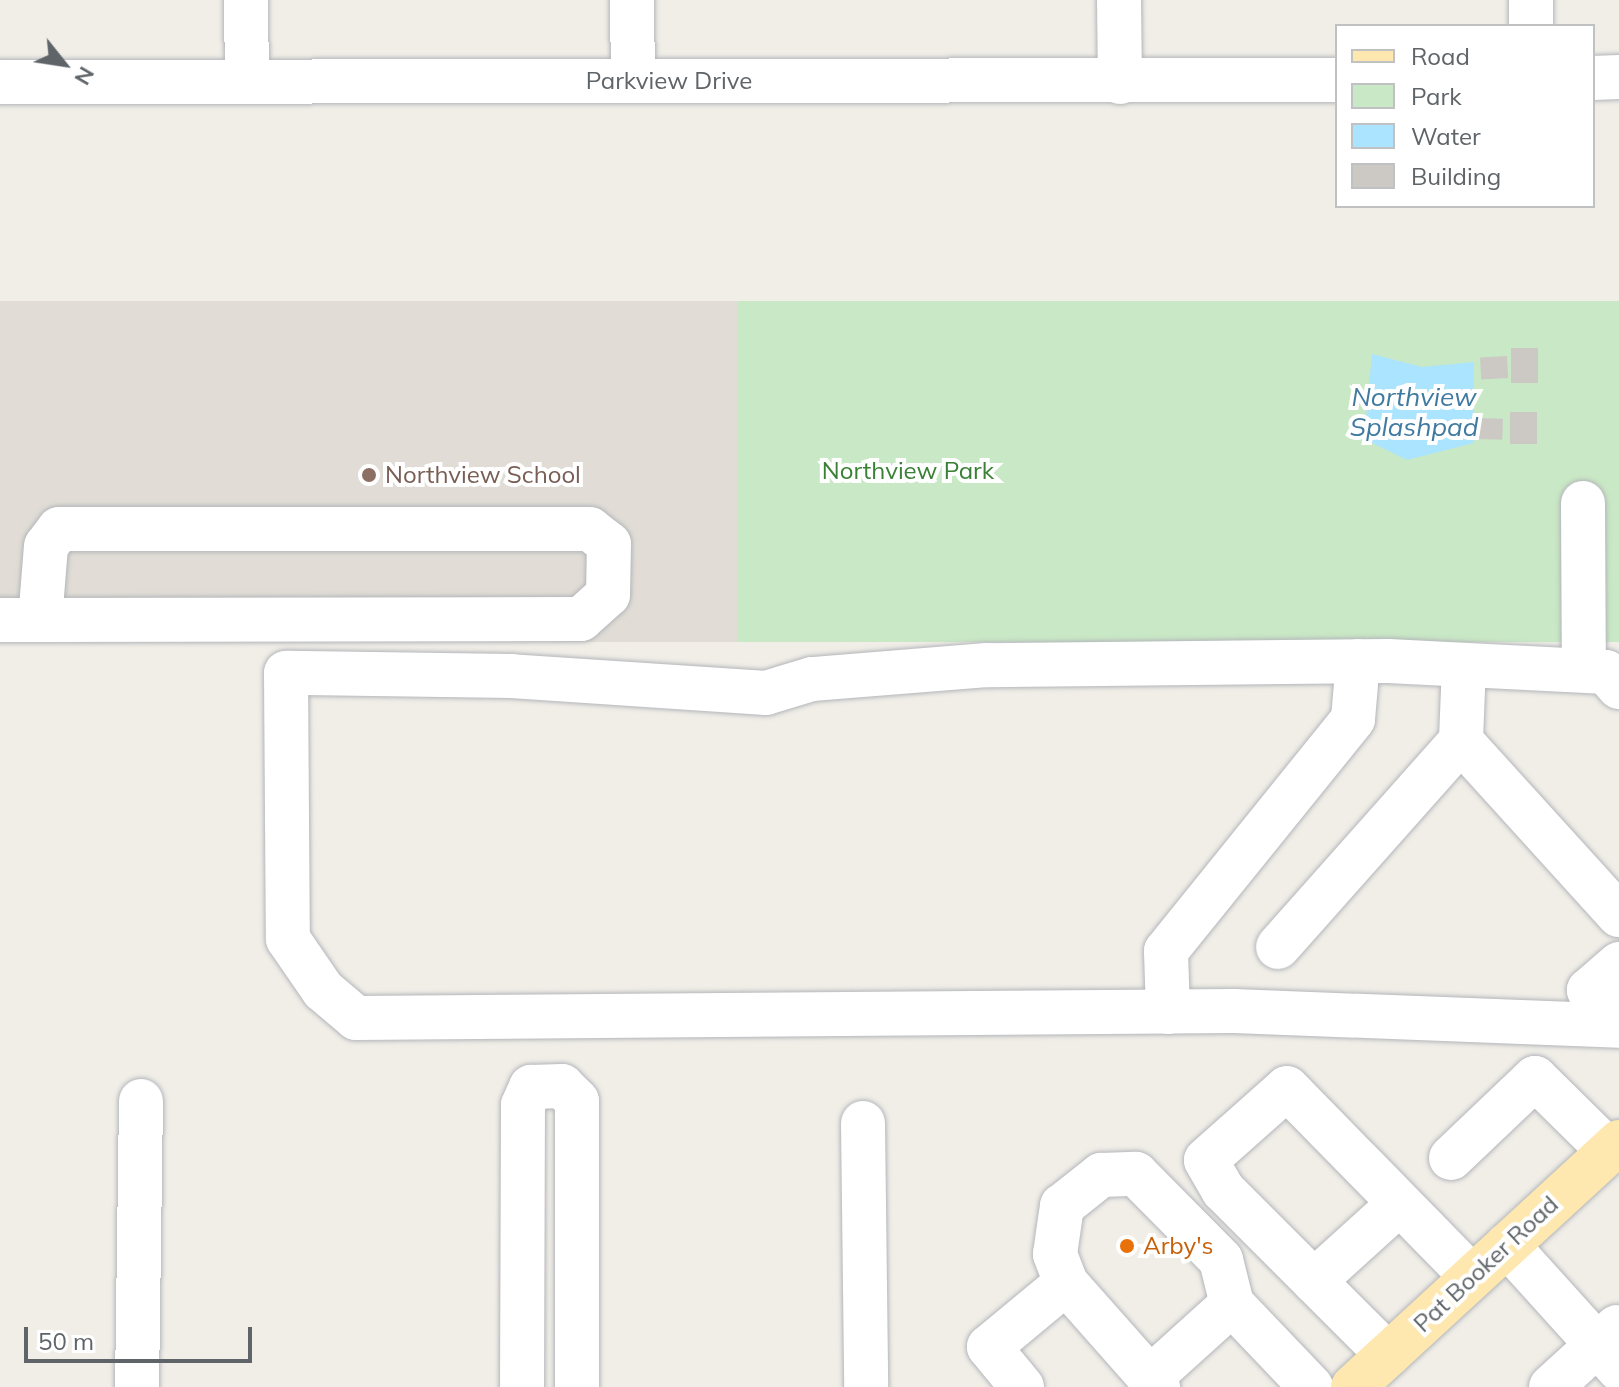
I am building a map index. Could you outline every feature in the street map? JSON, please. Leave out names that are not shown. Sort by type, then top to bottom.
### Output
[{"type":"main road","name":"Pat Booker Road","points":[[1353,1387],[1614,1146]]},
{"type":"street","points":[[246,0],[247,81]]},
{"type":"street","points":[[632,0],[633,81]]},
{"type":"street","points":[[1119,0],[1120,82]]},
{"type":"street","points":[[1531,0],[1531,24]]},
{"type":"street","points":[[1595,78],[1619,77]]},
{"type":"street","name":"Parkview Drive","points":[[0,82],[1335,80]]},
{"type":"street","points":[[1583,503],[1602,679],[1464,665],[1358,661],[987,665],[812,679],[766,693],[512,676],[286,673],[288,939],[323,990],[356,1018],[1168,1012],[1619,1025]]},
{"type":"street","points":[[59,529],[590,529],[609,544],[608,595],[581,619],[20,620],[46,546],[59,529]]},
{"type":"street","points":[[1168,1012],[1166,951],[1353,719],[1358,661]]},
{"type":"street","points":[[1278,947],[1461,741],[1464,665]]},
{"type":"street","points":[[1461,741],[1619,915]]},
{"type":"street","points":[[1619,964],[1589,990],[1619,1025]]},
{"type":"street","points":[[1451,1158],[1535,1078],[1614,1146]]},
{"type":"street","points":[[522,1387],[523,1105],[531,1087],[562,1086],[577,1101],[577,1387]]},
{"type":"street","points":[[1388,1355],[1223,1190],[1206,1160],[1287,1088],[1472,1277]]},
{"type":"street","points":[[137,1387],[141,1101]]},
{"type":"street","points":[[863,1123],[866,1387]]},
{"type":"street","points":[[1232,1304],[1154,1382],[1066,1283],[1055,1254],[1062,1206],[1101,1175],[1136,1174],[1221,1260],[1232,1304],[1311,1387]]},
{"type":"street","points":[[1314,1281],[1399,1204]]},
{"type":"street","points":[[1507,1245],[1612,1346],[1551,1387]]},
{"type":"street","points":[[1022,1387],[989,1347],[1066,1283]]},
{"type":"shaded area","name":"Northview School","points":[[0,301],[738,301],[738,642],[0,642]]},
{"type":"green space","name":"Northview Park","points":[[738,301],[1619,301],[1619,642],[738,642]]},
{"type":"water","name":"Northview Splashpad","points":[[1372,354],[1422,367],[1474,362],[1474,443],[1407,460],[1364,439]]},
{"type":"building","points":[[1511,348],[1538,348],[1538,383],[1511,383]]},
{"type":"building","points":[[1507,356],[1508,378],[1481,379],[1480,357]]},
{"type":"building","points":[[1510,412],[1537,412],[1537,444],[1510,444]]},
{"type":"building","points":[[1479,418],[1503,419],[1502,440],[1478,439]]},
{"type":"place","name":"Northview School","points":[[369,475]]},
{"type":"place","name":"Arby's","points":[[1127,1246]]}]
